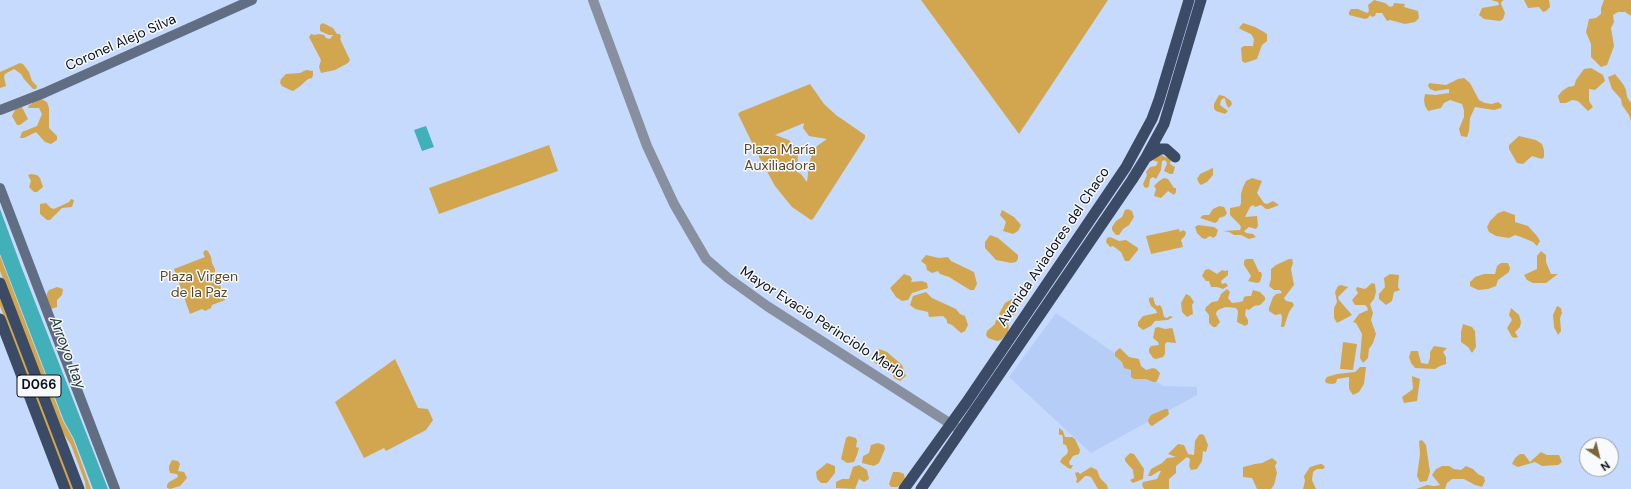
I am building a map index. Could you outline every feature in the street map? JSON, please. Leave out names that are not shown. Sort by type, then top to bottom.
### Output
[{"type":"highway","name":"Avenida Aviadores del Chaco","points":[[922,489],[962,431],[1126,167],[1152,119],[1188,0]]},
{"type":"highway","name":"Avenida Aviadores del Chaco","points":[[904,489],[951,423],[1132,180],[1145,159],[1164,124],[1201,0]]},
{"type":"highway","points":[[1145,159],[1160,149],[1166,149],[1175,157]]},
{"type":"highway","name":"D066","points":[[0,283],[79,489]]},
{"type":"highway","name":"D066","points":[[0,319],[65,489]]},
{"type":"main road","name":"Coronel Alejo Silva","points":[[0,110],[44,93],[252,0]]},
{"type":"main road","points":[[0,188],[115,489]]},
{"type":"street","name":"Mayor Evacio Perinciolo Merlo","points":[[593,0],[647,146],[674,204],[706,258],[728,278],[767,306],[962,431]]},
{"type":"shaded area","points":[[426,126],[434,147],[422,151],[414,130]]},
{"type":"shaded area","points":[[0,209],[108,489],[93,489],[74,439],[64,421],[0,254]]},
{"type":"shaded area","points":[[1056,313],[1163,386],[1197,387],[1197,395],[1091,453],[1009,377]]},
{"type":"green space","points":[[921,0],[1108,0],[1019,134]]},
{"type":"green space","points":[[1374,0],[1385,3],[1390,7],[1393,6],[1394,3],[1405,4],[1404,7],[1418,11],[1419,18],[1415,22],[1405,24],[1390,20],[1387,21],[1382,13],[1376,13],[1375,16],[1372,17],[1370,15],[1365,19],[1349,15],[1351,9],[1358,9],[1367,13],[1369,11],[1368,5]]},
{"type":"green space","points":[[1491,0],[1504,0],[1501,4],[1505,13],[1503,19],[1500,21],[1484,19],[1479,15],[1482,8],[1499,5],[1498,2]]},
{"type":"green space","points":[[1524,0],[1549,0],[1550,7],[1543,12],[1539,7],[1528,8]]},
{"type":"green space","points":[[1604,0],[1631,0],[1631,16],[1625,12],[1618,12],[1613,15],[1614,22],[1611,28],[1614,46],[1607,65],[1601,67],[1591,57],[1591,44],[1586,32],[1589,19],[1596,18],[1601,14],[1601,8]]},
{"type":"green space","points":[[323,23],[333,28],[337,34],[340,34],[340,39],[350,60],[348,63],[335,70],[321,73],[319,67],[321,60],[309,37],[311,34],[319,34],[330,39],[333,35],[320,31],[320,25]]},
{"type":"green space","points":[[1243,23],[1255,27],[1267,34],[1267,41],[1262,45],[1257,59],[1245,63],[1242,61],[1241,48],[1244,46],[1253,46],[1254,39],[1251,34],[1239,28]]},
{"type":"green space","points":[[20,63],[23,64],[29,72],[32,81],[37,86],[36,89],[33,89],[21,74],[14,69],[5,74],[4,77],[6,86],[0,88],[0,72]]},
{"type":"green space","points":[[1591,68],[1603,75],[1605,81],[1595,90],[1589,89],[1589,101],[1593,107],[1588,111],[1578,101],[1572,100],[1566,103],[1560,103],[1558,96],[1562,91],[1568,87],[1574,86],[1576,80],[1584,69]]},
{"type":"green space","points":[[306,70],[313,71],[312,78],[308,79],[293,91],[282,86],[280,83],[281,79],[286,74],[300,73]]},
{"type":"green space","points":[[1615,74],[1623,84],[1627,97],[1631,103],[1631,121],[1622,105],[1621,99],[1612,89],[1608,77]]},
{"type":"green space","points":[[1464,78],[1470,83],[1479,100],[1492,104],[1498,102],[1502,105],[1501,108],[1494,110],[1475,107],[1470,118],[1467,137],[1461,136],[1459,129],[1464,117],[1462,104],[1450,100],[1444,103],[1441,108],[1428,111],[1424,100],[1425,94],[1435,95],[1449,93],[1449,89],[1435,91],[1430,89],[1428,86],[1429,83],[1446,85],[1458,79]]},
{"type":"green space","name":"Plaza María Auxiliadora","points":[[810,84],[824,104],[836,115],[865,135],[865,138],[813,219],[811,220],[792,207],[775,186],[738,114]],"holes":[[[804,123],[803,128],[809,136],[827,139],[817,146],[812,154],[807,182],[801,174],[797,172],[798,153],[794,146],[789,140],[775,135]]]},
{"type":"green space","points":[[1219,95],[1224,96],[1231,101],[1232,104],[1229,108],[1224,98],[1221,100],[1220,105],[1228,111],[1225,114],[1214,109],[1214,104]]},
{"type":"green space","points":[[41,99],[47,102],[49,108],[49,128],[57,136],[57,140],[51,144],[45,142],[36,132],[24,138],[20,138],[22,132],[37,126],[42,114],[39,108],[28,108],[29,105],[32,104],[32,101]]},
{"type":"green space","points":[[21,105],[28,119],[20,125],[17,125],[12,116],[16,108]]},
{"type":"green space","points":[[1519,136],[1536,140],[1542,144],[1544,157],[1542,159],[1532,156],[1523,164],[1517,163],[1509,149],[1509,145]]},
{"type":"green space","points":[[549,145],[558,171],[439,214],[429,188]]},
{"type":"green space","points":[[1159,153],[1165,157],[1171,158],[1170,164],[1175,167],[1173,174],[1164,171],[1167,163],[1165,160],[1162,161],[1161,170],[1156,179],[1153,177],[1150,179],[1149,186],[1147,188],[1144,187],[1143,184],[1147,175],[1146,172],[1150,167],[1156,166],[1158,162],[1152,160]]},
{"type":"green space","points":[[1213,168],[1213,175],[1207,182],[1201,185],[1197,179],[1200,174]]},
{"type":"green space","points":[[28,175],[37,175],[40,178],[43,187],[37,192],[34,192],[29,187],[31,181]]},
{"type":"green space","points":[[1164,178],[1168,179],[1174,188],[1176,188],[1176,192],[1174,195],[1168,191],[1161,198],[1154,196],[1156,189],[1154,186]]},
{"type":"green space","points":[[1252,178],[1262,181],[1257,193],[1264,203],[1267,204],[1273,201],[1279,205],[1269,209],[1266,209],[1261,205],[1255,207],[1253,205],[1250,207],[1245,217],[1257,216],[1258,226],[1256,229],[1249,227],[1244,231],[1246,233],[1253,234],[1256,237],[1249,239],[1241,235],[1234,235],[1223,231],[1240,230],[1241,227],[1239,224],[1230,215],[1230,208],[1240,206],[1243,187],[1246,181]]},
{"type":"green space","points":[[71,199],[74,200],[72,207],[62,208],[50,220],[47,220],[40,214],[40,204],[46,203],[54,209],[69,202]]},
{"type":"green space","points":[[1219,206],[1224,207],[1227,213],[1225,216],[1219,218],[1215,223],[1200,218],[1203,215],[1209,215],[1213,209]]},
{"type":"green space","points":[[1128,209],[1132,211],[1134,217],[1129,225],[1123,229],[1119,235],[1116,235],[1112,230],[1112,227],[1116,221],[1122,217],[1125,210]]},
{"type":"green space","points":[[1002,210],[1014,217],[1021,225],[1018,231],[1013,234],[1003,231],[1006,222],[1000,215]]},
{"type":"green space","points":[[1504,211],[1515,215],[1515,222],[1528,226],[1540,241],[1537,246],[1533,242],[1515,235],[1509,238],[1496,236],[1489,232],[1487,227],[1490,221],[1498,213]]},
{"type":"green space","points":[[1198,225],[1214,227],[1218,230],[1216,236],[1213,238],[1210,236],[1205,239],[1202,238],[1197,233],[1195,227]]},
{"type":"green space","points":[[1179,229],[1180,232],[1183,230],[1186,232],[1185,236],[1181,240],[1183,247],[1151,254],[1146,236]]},
{"type":"green space","points":[[990,235],[998,238],[1018,255],[1016,262],[1011,263],[996,260],[985,248],[985,242]]},
{"type":"green space","points":[[1110,237],[1119,241],[1126,240],[1138,248],[1138,250],[1129,261],[1125,261],[1121,252],[1113,246],[1110,247],[1106,242],[1107,238]]},
{"type":"green space","name":"Plaza Virgen de la Paz","points":[[205,250],[208,251],[211,257],[215,274],[225,300],[212,305],[211,308],[205,311],[202,309],[190,314],[174,269],[205,257],[203,253]]},
{"type":"green space","points":[[1541,251],[1546,255],[1546,262],[1551,274],[1558,274],[1546,283],[1533,283],[1527,280],[1524,275],[1537,269],[1537,256]]},
{"type":"green space","points":[[926,255],[939,258],[948,257],[951,261],[974,272],[977,284],[974,290],[970,290],[949,277],[940,274],[938,271],[932,273],[927,270],[926,265],[921,261]]},
{"type":"green space","points":[[0,256],[63,421],[73,439],[91,489],[86,489],[85,482],[71,445],[62,431],[0,271]]},
{"type":"green space","points":[[1246,259],[1253,259],[1259,272],[1261,272],[1262,275],[1260,282],[1257,283],[1248,281],[1251,276],[1244,265],[1244,261]]},
{"type":"green space","points":[[1289,259],[1292,259],[1293,263],[1291,269],[1294,285],[1284,298],[1286,301],[1292,302],[1294,305],[1289,312],[1284,327],[1281,327],[1281,314],[1275,315],[1269,311],[1273,297],[1276,294],[1282,293],[1280,290],[1274,290],[1269,286],[1271,269]]},
{"type":"green space","points":[[1501,263],[1508,263],[1510,268],[1509,272],[1498,280],[1496,286],[1478,290],[1470,286],[1470,282],[1475,277],[1484,274],[1495,274],[1497,266]]},
{"type":"green space","points":[[1209,269],[1217,274],[1222,270],[1228,270],[1228,275],[1221,281],[1222,284],[1226,283],[1228,286],[1223,289],[1211,287],[1209,281],[1206,281],[1202,276],[1205,270]]},
{"type":"green space","points":[[904,274],[910,276],[912,279],[911,282],[922,281],[927,283],[928,288],[912,293],[908,300],[902,301],[896,297],[890,288]]},
{"type":"green space","points":[[1390,274],[1399,275],[1398,287],[1400,290],[1394,292],[1392,301],[1386,305],[1379,299],[1379,294],[1385,287],[1384,278]]},
{"type":"green space","points":[[1372,283],[1375,284],[1376,292],[1374,299],[1370,304],[1373,313],[1371,320],[1376,334],[1369,349],[1368,358],[1363,363],[1360,358],[1362,334],[1356,323],[1353,322],[1359,314],[1368,310],[1365,305],[1355,305],[1352,300],[1358,293],[1356,290],[1357,287],[1365,289]]},
{"type":"green space","points":[[1341,285],[1348,287],[1338,297],[1339,300],[1352,315],[1337,323],[1334,318],[1334,308],[1337,302],[1335,292],[1338,286]]},
{"type":"green space","points":[[57,287],[63,289],[62,295],[57,300],[57,307],[51,309],[46,298],[47,293],[49,290]]},
{"type":"green space","points":[[1227,289],[1230,292],[1228,298],[1232,303],[1243,301],[1244,297],[1251,296],[1253,290],[1260,292],[1265,297],[1265,300],[1260,305],[1254,306],[1249,310],[1246,309],[1245,315],[1248,320],[1248,324],[1245,326],[1237,322],[1238,311],[1236,308],[1226,307],[1217,311],[1216,314],[1220,322],[1216,327],[1213,327],[1209,323],[1209,315],[1205,310],[1206,307],[1212,302],[1218,301],[1221,294]]},
{"type":"green space","points":[[926,292],[932,298],[956,309],[960,314],[965,316],[968,325],[965,331],[961,333],[952,325],[947,323],[947,320],[943,316],[929,317],[928,312],[915,309],[910,305],[913,296]]},
{"type":"green space","points":[[1186,294],[1190,296],[1194,302],[1192,305],[1193,314],[1187,317],[1182,312],[1181,303]]},
{"type":"green space","points":[[0,297],[74,489],[70,489],[0,306]]},
{"type":"green space","points":[[1153,297],[1155,304],[1157,306],[1160,305],[1162,308],[1164,317],[1173,317],[1168,320],[1155,321],[1151,326],[1143,330],[1138,326],[1138,322],[1143,316],[1157,313],[1149,301],[1149,298]]},
{"type":"green space","points":[[1012,299],[1020,304],[1017,311],[1008,320],[999,314],[1005,303]]},
{"type":"green space","points":[[1557,306],[1561,308],[1562,313],[1560,318],[1561,331],[1558,335],[1554,327],[1553,315]]},
{"type":"green space","points":[[1511,308],[1519,315],[1521,322],[1520,327],[1515,332],[1518,337],[1515,338],[1512,337],[1507,328],[1512,320],[1509,315]]},
{"type":"green space","points":[[996,320],[1006,321],[1009,326],[1008,332],[1001,340],[997,341],[988,338],[986,335],[987,331],[995,324]]},
{"type":"green space","points":[[1463,324],[1472,327],[1475,331],[1476,347],[1472,353],[1468,347],[1461,342]]},
{"type":"green space","points":[[1158,327],[1165,329],[1172,328],[1176,343],[1167,342],[1165,344],[1165,354],[1163,357],[1156,359],[1153,358],[1149,352],[1149,349],[1151,346],[1159,345],[1153,338],[1155,328]]},
{"type":"green space","points":[[1343,342],[1357,344],[1353,370],[1340,369]]},
{"type":"green space","points":[[1434,346],[1447,348],[1443,352],[1446,357],[1446,364],[1435,369],[1415,368],[1409,357],[1411,351],[1418,351],[1421,363],[1428,364],[1430,352]]},
{"type":"green space","points":[[1120,348],[1129,357],[1139,359],[1141,366],[1146,370],[1153,368],[1156,369],[1160,373],[1156,382],[1146,379],[1134,379],[1131,377],[1131,370],[1124,368],[1122,362],[1115,356],[1115,352]]},
{"type":"green space","points":[[879,349],[887,352],[902,365],[906,376],[900,381],[894,378],[892,372],[880,367],[874,362],[874,357]]},
{"type":"green space","points":[[395,359],[418,408],[428,409],[433,420],[426,430],[386,451],[384,448],[364,458],[335,402]]},
{"type":"green space","points":[[1360,367],[1366,367],[1364,384],[1359,392],[1353,395],[1349,389],[1349,377],[1337,379],[1336,383],[1326,383],[1325,380],[1327,377],[1355,372]]},
{"type":"green space","points":[[1412,376],[1420,379],[1417,401],[1404,403],[1402,397],[1413,389]]},
{"type":"green space","points":[[1168,409],[1169,414],[1167,416],[1152,426],[1149,424],[1148,420],[1151,415]]},
{"type":"green space","points":[[1059,428],[1063,431],[1065,437],[1072,437],[1075,439],[1080,450],[1079,454],[1073,456],[1069,462],[1070,465],[1073,465],[1071,469],[1060,462],[1068,451],[1066,445],[1063,444],[1062,435],[1059,435]]},
{"type":"green space","points":[[1201,434],[1204,435],[1208,445],[1206,452],[1203,451],[1202,461],[1197,469],[1191,470],[1189,466],[1190,459],[1187,457],[1176,466],[1176,473],[1169,479],[1169,489],[1144,489],[1142,485],[1143,482],[1157,479],[1161,471],[1148,476],[1151,469],[1162,463],[1167,458],[1176,457],[1168,454],[1178,444],[1184,445],[1188,454],[1194,455],[1195,441]]},
{"type":"green space","points":[[849,436],[856,438],[856,447],[859,448],[854,462],[847,463],[841,459],[846,438]]},
{"type":"green space","points":[[1422,440],[1426,445],[1430,472],[1427,481],[1420,482],[1417,476],[1420,454],[1419,441]]},
{"type":"green space","points":[[878,443],[884,445],[885,449],[879,463],[874,466],[862,463],[863,456],[869,453],[871,445]]},
{"type":"green space","points":[[1541,452],[1547,455],[1559,455],[1562,462],[1558,465],[1542,466],[1535,462],[1518,467],[1512,464],[1515,458],[1520,454],[1524,454],[1530,462]]},
{"type":"green space","points":[[1130,453],[1134,454],[1144,469],[1143,479],[1133,483],[1130,480],[1134,478],[1133,470],[1125,461],[1125,458]]},
{"type":"green space","points":[[1272,458],[1277,462],[1275,466],[1277,473],[1274,485],[1271,489],[1257,489],[1252,478],[1243,477],[1243,467],[1262,463]]},
{"type":"green space","points":[[172,460],[178,461],[180,464],[178,471],[184,472],[187,478],[180,486],[170,489],[167,488],[169,482],[178,477],[177,474],[170,473],[169,466]]},
{"type":"green space","points":[[827,463],[835,466],[835,473],[827,483],[821,483],[817,479],[816,472]]},
{"type":"green space","points":[[1320,464],[1325,467],[1323,469],[1317,469],[1313,472],[1312,480],[1316,489],[1303,489],[1305,481],[1304,476],[1310,467]]},
{"type":"green space","points":[[859,465],[867,470],[869,479],[864,482],[859,479],[855,489],[836,488],[836,482],[842,479],[849,479],[853,467]]},
{"type":"green space","points":[[1442,466],[1449,466],[1454,469],[1461,470],[1466,466],[1484,477],[1485,481],[1482,487],[1464,479],[1452,479],[1447,483],[1445,489],[1416,489],[1427,485],[1440,485],[1432,475],[1436,469]]},
{"type":"green space","points":[[1091,467],[1097,470],[1100,478],[1107,485],[1108,489],[1098,489],[1091,477],[1088,476],[1085,476],[1078,483],[1076,482],[1077,479],[1075,473],[1078,472],[1080,474]]},
{"type":"green space","points":[[893,472],[904,474],[904,483],[897,487],[891,487],[889,484]]},
{"type":"water label","name":"Arroyo Itay","points":[[67,353]]}]
